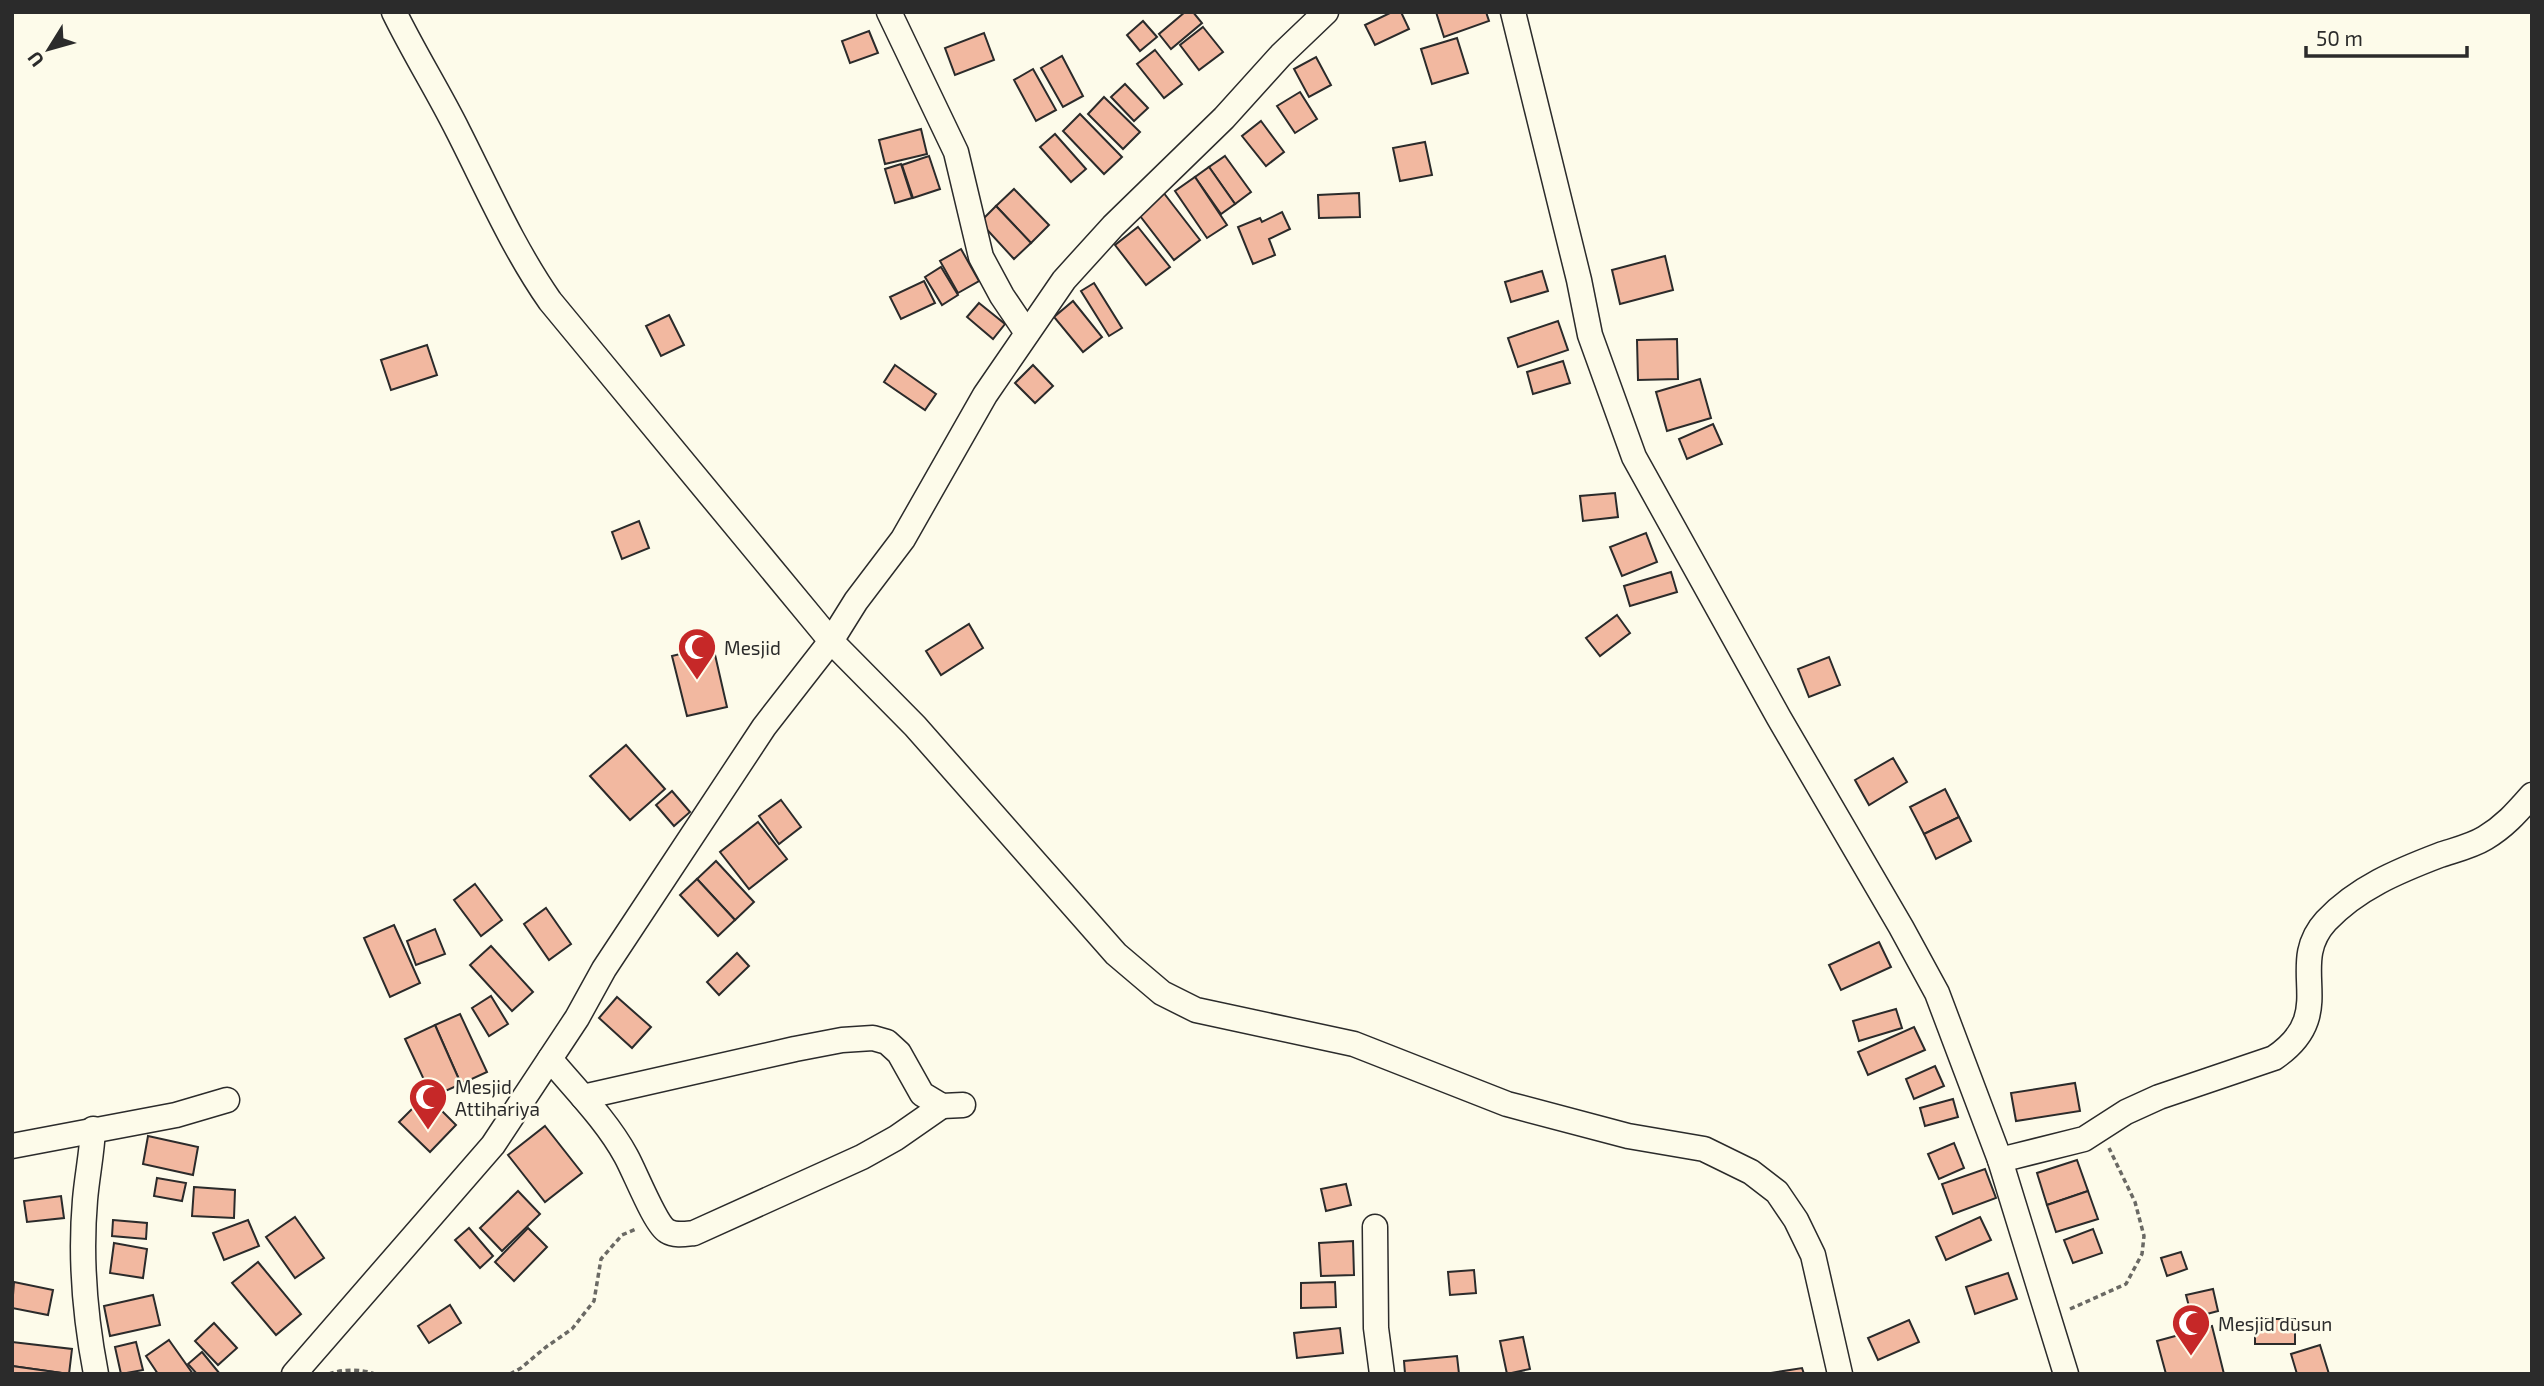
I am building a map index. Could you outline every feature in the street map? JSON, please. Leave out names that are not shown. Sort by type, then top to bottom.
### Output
[{"type":"street","points":[[394,12],[521,255],[550,301],[831,641],[915,726],[1107,945],[1162,993],[1196,1010],[1354,1044],[1507,1104],[1628,1136],[1704,1149],[1751,1172],[1777,1192],[1796,1220],[1812,1255],[1840,1374]]},
{"type":"street","points":[[889,12],[956,152],[981,257],[1002,296],[1027,333]]},
{"type":"street","points":[[294,1374],[493,1145],[577,1018],[604,969],[764,727],[831,641],[856,601],[903,539],[985,395],[1064,280],[1113,226],[1224,118],[1281,55],[1326,12]]},
{"type":"street","points":[[1513,12],[1590,335],[1634,457],[1779,718],[1937,993],[2000,1160],[2066,1374]]},
{"type":"street","points":[[2000,1160],[2084,1139],[2138,1106],[2274,1058],[2291,1047],[2303,1031],[2309,1012],[2309,955],[2314,937],[2325,922],[2354,895],[2405,868],[2483,840],[2509,821],[2532,795]]},
{"type":"street","points":[[550,1059],[583,1097],[624,1153],[658,1221],[666,1231],[676,1234],[694,1233],[862,1157],[952,1105],[922,1094],[899,1053],[887,1042],[873,1038],[842,1040],[795,1049],[583,1097]]},
{"type":"street","points":[[12,1146],[176,1115],[227,1100]]},
{"type":"street","points":[[93,1129],[85,1201],[83,1265],[90,1342],[96,1374]]},
{"type":"street","points":[[1375,1227],[1376,1328],[1382,1374]]},
{"type":"path","points":[[2049,1318],[2126,1284],[2143,1254],[2144,1236],[2136,1202],[2099,1130]]},
{"type":"path","points":[[510,1374],[572,1329],[594,1301],[601,1259],[622,1235],[658,1221]]},
{"type":"path","points":[[329,1374],[335,1371],[369,1371],[375,1374]]},
{"type":"building","points":[[1185,12],[1193,12],[1202,23],[1171,49],[1159,34]]},
{"type":"building","points":[[1392,12],[1401,12],[1409,29],[1375,45],[1365,25]]},
{"type":"building","points":[[1436,12],[1486,12],[1489,21],[1444,37]]},
{"type":"building","points":[[1143,21],[1157,37],[1140,51],[1127,35]]},
{"type":"building","points":[[1203,27],[1223,52],[1199,70],[1180,45]]},
{"type":"building","points":[[869,31],[878,53],[850,63],[842,41]]},
{"type":"building","points":[[984,33],[994,60],[955,75],[945,48]]},
{"type":"building","points":[[1457,38],[1468,73],[1432,84],[1421,49]]},
{"type":"building","points":[[1155,50],[1182,84],[1164,98],[1137,64]]},
{"type":"building","points":[[1062,56],[1083,96],[1063,107],[1041,68]]},
{"type":"building","points":[[1316,57],[1331,85],[1309,97],[1294,69]]},
{"type":"building","points":[[1033,69],[1056,110],[1036,121],[1014,80]]},
{"type":"building","points":[[1125,84],[1148,108],[1134,121],[1111,97]]},
{"type":"building","points":[[1300,92],[1317,119],[1295,133],[1277,106]]},
{"type":"building","points":[[1104,97],[1140,132],[1123,149],[1088,114]]},
{"type":"building","points":[[1080,114],[1122,157],[1104,174],[1063,131]]},
{"type":"building","points":[[1261,121],[1284,152],[1266,166],[1242,136]]},
{"type":"building","points":[[921,129],[927,154],[885,164],[879,140]]},
{"type":"building","points":[[1055,134],[1086,169],[1071,182],[1040,147]]},
{"type":"building","points":[[1425,142],[1432,175],[1400,181],[1393,148]]},
{"type":"building","points":[[929,156],[940,189],[913,198],[902,165]]},
{"type":"building","points":[[1225,156],[1251,192],[1235,204],[1209,167]]},
{"type":"building","points":[[901,164],[912,198],[895,203],[885,169]]},
{"type":"building","points":[[1209,167],[1235,204],[1221,214],[1195,177]]},
{"type":"building","points":[[1195,177],[1227,225],[1207,238],[1175,191]]},
{"type":"building","points":[[1014,189],[1049,225],[1031,243],[996,206]]},
{"type":"building","points":[[1163,192],[1200,240],[1174,260],[1137,212]]},
{"type":"building","points":[[1359,193],[1360,217],[1319,218],[1318,195]]},
{"type":"building","points":[[996,206],[1031,243],[1014,259],[980,222]]},
{"type":"building","points":[[1282,212],[1290,229],[1269,239],[1275,255],[1253,264],[1238,227],[1260,218],[1262,222]]},
{"type":"building","points":[[1138,227],[1170,267],[1146,285],[1115,245]]},
{"type":"building","points":[[961,249],[979,281],[958,293],[940,261]]},
{"type":"building","points":[[1665,256],[1673,290],[1620,304],[1612,270]]},
{"type":"building","points":[[941,267],[958,295],[942,305],[925,277]]},
{"type":"building","points":[[1542,271],[1548,291],[1511,302],[1505,282]]},
{"type":"building","points":[[924,281],[935,303],[901,319],[890,297]]},
{"type":"building","points":[[1094,283],[1122,328],[1109,336],[1081,291]]},
{"type":"building","points":[[1073,301],[1102,337],[1083,352],[1054,317]]},
{"type":"building","points":[[979,303],[1005,324],[993,339],[967,317]]},
{"type":"building","points":[[669,315],[684,345],[661,356],[646,326]]},
{"type":"building","points":[[1558,321],[1568,350],[1518,367],[1508,338]]},
{"type":"building","points":[[1677,339],[1678,379],[1638,380],[1637,340]]},
{"type":"building","points":[[427,345],[437,375],[391,390],[381,360]]},
{"type":"building","points":[[1563,361],[1570,383],[1533,394],[1527,372]]},
{"type":"building","points":[[895,365],[936,394],[925,410],[884,382]]},
{"type":"building","points":[[1033,365],[1053,386],[1035,403],[1015,383]]},
{"type":"building","points":[[1700,379],[1711,418],[1667,431],[1656,392]]},
{"type":"building","points":[[1713,424],[1722,444],[1687,459],[1679,439]]},
{"type":"building","points":[[1615,493],[1618,517],[1583,521],[1580,496]]},
{"type":"building","points":[[639,521],[649,548],[622,559],[612,532]]},
{"type":"building","points":[[1646,533],[1657,562],[1622,576],[1610,547]]},
{"type":"building","points":[[1671,572],[1677,592],[1630,606],[1624,586]]},
{"type":"building","points":[[1617,615],[1630,633],[1600,656],[1586,638]]},
{"type":"building","points":[[969,624],[983,648],[941,675],[926,651]]},
{"type":"building","name":"Mesjid","points":[[713,646],[727,707],[687,716],[672,656]]},
{"type":"building","points":[[1829,657],[1840,685],[1809,697],[1798,669]]},
{"type":"building","points":[[626,745],[665,789],[630,820],[590,776]]},
{"type":"building","points":[[1893,758],[1907,782],[1869,805],[1855,780]]},
{"type":"building","points":[[1945,789],[1959,817],[1924,834],[1910,807]]},
{"type":"building","points":[[672,791],[690,812],[674,826],[656,805]]},
{"type":"building","points":[[781,800],[801,827],[779,844],[759,816]]},
{"type":"building","points":[[1959,817],[1971,841],[1936,859],[1924,834]]},
{"type":"building","points":[[758,822],[787,859],[749,889],[720,852]]},
{"type":"building","points":[[716,861],[754,902],[735,920],[697,879]]},
{"type":"building","points":[[697,879],[735,920],[718,936],[680,895]]},
{"type":"building","points":[[475,884],[502,920],[481,936],[454,900]]},
{"type":"building","points":[[546,908],[571,944],[549,960],[524,924]]},
{"type":"building","points":[[394,925],[420,983],[390,997],[364,938]]},
{"type":"building","points":[[435,929],[445,954],[416,965],[407,941]]},
{"type":"building","points":[[1879,942],[1891,967],[1841,990],[1829,965]]},
{"type":"building","points":[[491,946],[533,992],[512,1011],[470,965]]},
{"type":"building","points":[[737,953],[749,966],[719,995],[707,982]]},
{"type":"building","points":[[491,996],[508,1024],[489,1036],[472,1008]]},
{"type":"building","points":[[617,997],[651,1027],[632,1048],[599,1018]]},
{"type":"building","points":[[1896,1009],[1902,1028],[1859,1041],[1853,1021]]},
{"type":"building","points":[[460,1014],[487,1072],[461,1084],[435,1025]]},
{"type":"building","points":[[435,1025],[461,1084],[432,1097],[405,1039]]},
{"type":"building","points":[[1914,1027],[1925,1050],[1868,1075],[1858,1052]]},
{"type":"building","points":[[1935,1066],[1944,1086],[1914,1099],[1906,1079]]},
{"type":"building","points":[[2075,1083],[2080,1111],[2016,1121],[2011,1093]]},
{"type":"building","name":"Mesjid Attihariya","points":[[426,1095],[456,1125],[430,1152],[399,1122]]},
{"type":"building","points":[[1953,1099],[1958,1117],[1925,1126],[1920,1108]]},
{"type":"building","points":[[545,1126],[582,1173],[545,1202],[508,1155]]},
{"type":"building","points":[[148,1136],[198,1147],[193,1175],[143,1164]]},
{"type":"building","points":[[1954,1143],[1964,1168],[1939,1179],[1928,1154]]},
{"type":"building","points":[[2077,1160],[2088,1191],[2047,1205],[2037,1173]]},
{"type":"building","points":[[1985,1169],[1996,1198],[1953,1214],[1942,1184]]},
{"type":"building","points":[[157,1178],[186,1183],[182,1201],[154,1196]]},
{"type":"building","points":[[1346,1184],[1351,1205],[1326,1211],[1321,1189]]},
{"type":"building","points":[[194,1187],[235,1190],[234,1218],[192,1216]]},
{"type":"building","points":[[518,1191],[540,1214],[502,1251],[480,1228]]},
{"type":"building","points":[[2088,1191],[2098,1219],[2056,1232],[2047,1205]]},
{"type":"building","points":[[61,1196],[64,1218],[27,1222],[24,1201]]},
{"type":"building","points":[[295,1217],[324,1258],[295,1278],[266,1237]]},
{"type":"building","points":[[1980,1217],[1991,1240],[1946,1260],[1936,1237]]},
{"type":"building","points":[[113,1220],[147,1223],[146,1239],[112,1236]]},
{"type":"building","points":[[248,1220],[259,1246],[224,1260],[213,1233]]},
{"type":"building","points":[[469,1228],[493,1256],[480,1268],[455,1240]]},
{"type":"building","points":[[528,1228],[547,1247],[514,1281],[495,1262]]},
{"type":"building","points":[[2093,1229],[2102,1253],[2073,1263],[2064,1240]]},
{"type":"building","points":[[1353,1241],[1354,1275],[1321,1276],[1319,1243]]},
{"type":"building","points":[[114,1243],[147,1249],[143,1278],[110,1273]]},
{"type":"building","points":[[2181,1252],[2187,1269],[2167,1276],[2161,1258]]},
{"type":"building","points":[[258,1262],[301,1314],[276,1335],[232,1283]]},
{"type":"building","points":[[1474,1270],[1476,1293],[1450,1295],[1448,1272]]},
{"type":"building","points":[[2008,1273],[2017,1299],[1975,1314],[1966,1287]]},
{"type":"building","points":[[14,1282],[53,1290],[48,1315],[12,1308]]},
{"type":"building","points":[[1335,1282],[1336,1307],[1301,1308],[1301,1283]]},
{"type":"building","points":[[2213,1289],[2218,1311],[2192,1318],[2186,1295]]},
{"type":"building","points":[[153,1295],[160,1325],[110,1336],[104,1306]]},
{"type":"building","points":[[450,1305],[461,1323],[429,1343],[418,1326]]},
{"type":"building","points":[[2255,1319],[2295,1319],[2295,1344],[2255,1344]]},
{"type":"building","points":[[1909,1320],[1919,1342],[1878,1360],[1868,1338]]},
{"type":"building","points":[[214,1323],[237,1348],[218,1365],[195,1341]]},
{"type":"building","name":"Mesjid dusun","points":[[2212,1326],[2224,1374],[2166,1374],[2157,1341]]},
{"type":"building","points":[[1340,1328],[1343,1353],[1297,1358],[1294,1333]]},
{"type":"building","points":[[1523,1337],[1530,1369],[1507,1374],[1500,1341]]},
{"type":"building","points":[[169,1340],[193,1374],[158,1374],[146,1356]]},
{"type":"building","points":[[12,1342],[72,1349],[69,1374],[12,1366]]},
{"type":"building","points":[[136,1342],[143,1370],[121,1374],[115,1347]]},
{"type":"building","points":[[2320,1345],[2329,1374],[2297,1374],[2291,1354]]},
{"type":"building","points":[[202,1352],[220,1374],[197,1374],[188,1364]]},
{"type":"building","points":[[1457,1356],[1459,1374],[1405,1374],[1404,1361]]},
{"type":"building","points":[[12,1366],[69,1374],[12,1374]]},
{"type":"building","points":[[1802,1368],[1804,1374],[1771,1373]]},
{"type":"place","name":"Mesjid","points":[[697,681]]},
{"type":"place","name":"Mesjid Attihariya","points":[[428,1131]]},
{"type":"place","name":"Mesjid dusun","points":[[2191,1357]]}]
